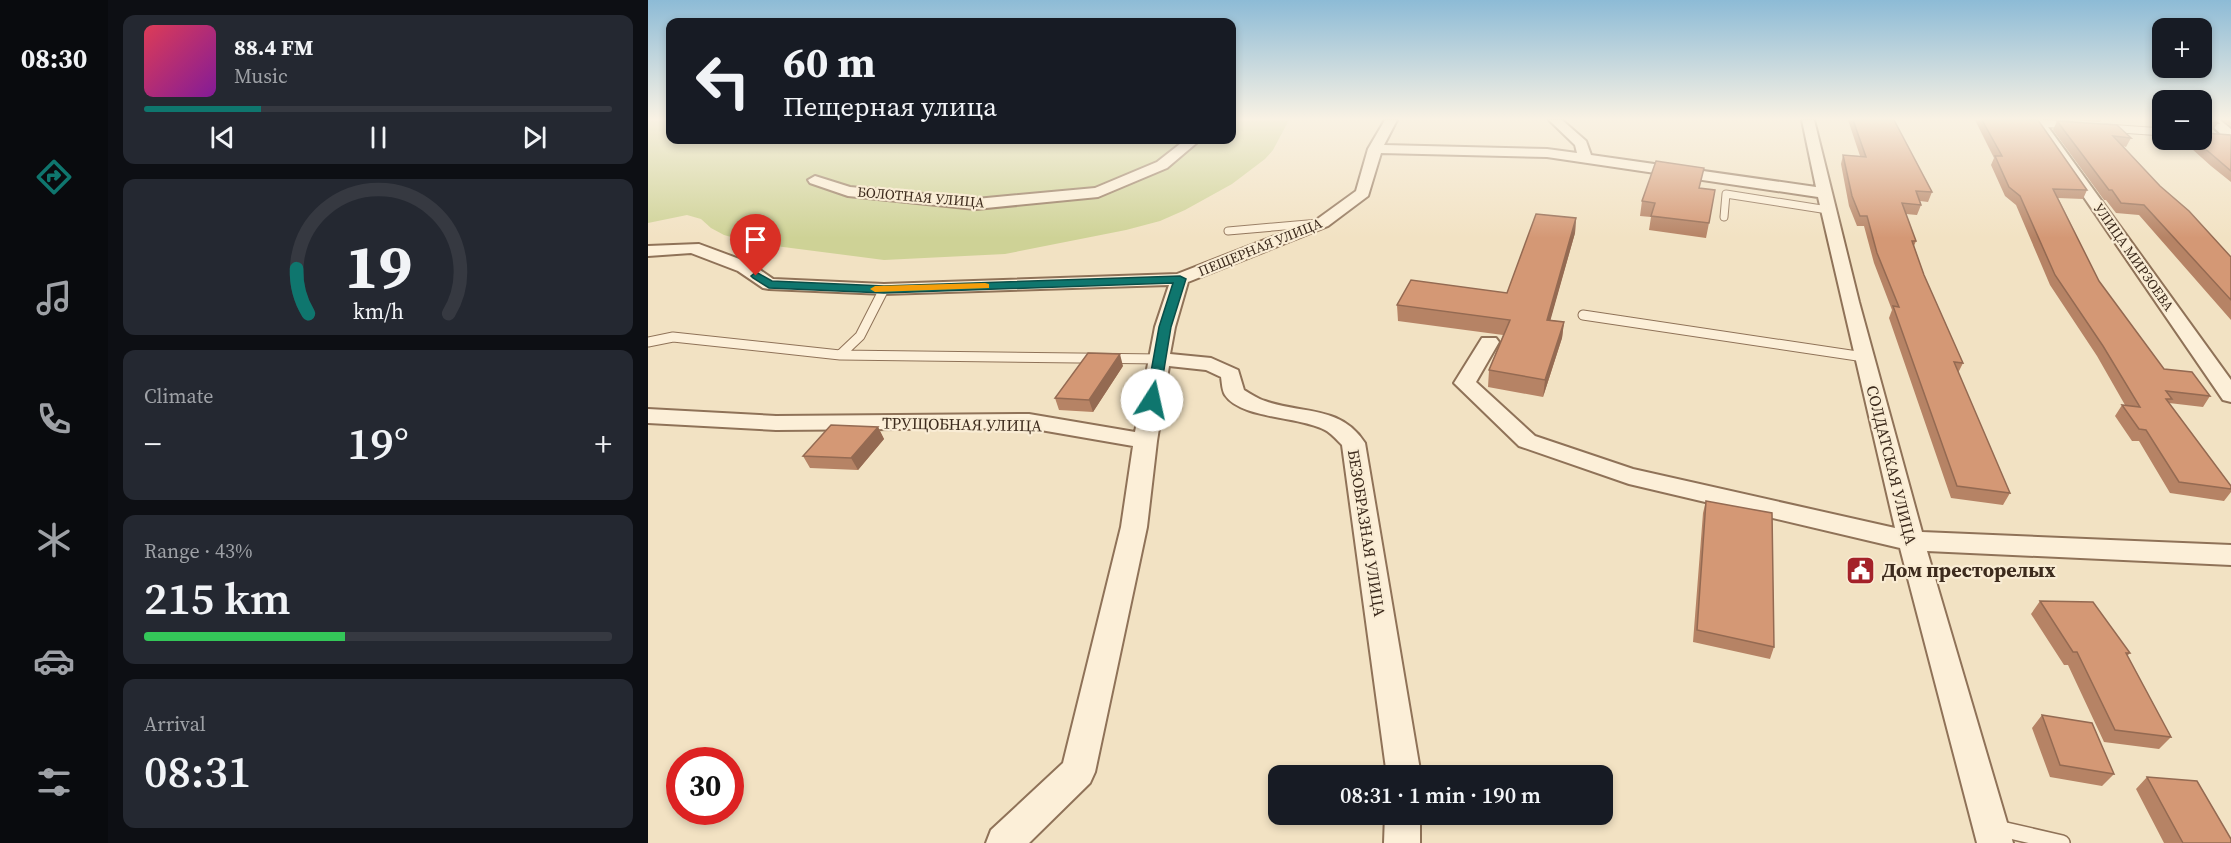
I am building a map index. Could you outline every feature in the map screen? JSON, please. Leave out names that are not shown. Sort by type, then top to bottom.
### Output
[{"type":"street","name":"БОЛОТНАЯ УЛИЦА","points":[[815,180],[848,191],[976,204],[1098,192],[1162,165],[1169,159]]},
{"type":"street","name":"ПЕЩЕРНАЯ УЛИЦА","points":[[648,251],[693,248],[744,267],[769,285],[884,290],[1180,279],[1322,223],[1363,193],[1372,159]]},
{"type":"street","points":[[1599,159],[1826,201]]},
{"type":"street","name":"СОЛДАТСКАЯ УЛИЦА","points":[[1817,159],[1910,542],[1993,835]]},
{"type":"street","name":"УЛИЦА МИРЗОЕВА","points":[[2065,159],[2231,394]]},
{"type":"street","points":[[1004,843],[1078,772],[1134,527],[1145,441],[1165,327],[1180,279]]},
{"type":"street","points":[[1489,342],[1465,383],[1527,441],[1629,476],[1910,542],[2231,555]]},
{"type":"street","name":"БЕЗОБРАЗНАЯ УЛИЦА","points":[[1160,359],[1211,364],[1231,374],[1234,393],[1258,407],[1304,414],[1334,425],[1353,443],[1402,765]]},
{"type":"street","name":"ТРУЩОБНАЯ УЛИЦА","points":[[648,416],[776,423],[1029,422],[1145,441]]},
{"type":"street","points":[[1402,843],[1403,825]]},
{"type":"lane","points":[[1724,217],[1726,194],[1826,201]]},
{"type":"lane","points":[[1228,231],[1322,223]]},
{"type":"lane","points":[[840,355],[860,336],[884,290]]},
{"type":"lane","points":[[1583,315],[1864,357]]},
{"type":"lane","points":[[648,342],[673,338],[840,355],[1160,359]]},
{"type":"lane","points":[[1993,835],[2062,843]]},
{"type":"green space","points":[[648,159],[1265,159],[1232,184],[1160,221],[1005,254],[884,260],[753,243],[724,235],[701,219],[687,215],[648,223]]},
{"type":"building","points":[[1844,159],[1915,159],[1932,192],[1916,191],[1921,205],[1902,203],[1916,241],[1912,241],[1924,275],[1963,363],[1954,362],[2010,493],[1957,486],[1893,306],[1899,307],[1877,253],[1867,216],[1860,216],[1852,196]]},
{"type":"building","points":[[1997,159],[2066,159],[2087,190],[2053,189],[2099,281],[2164,369],[2192,372],[2210,396],[2166,391],[2172,399],[2166,399],[2231,489],[2179,482],[2146,430],[2139,429],[2122,405],[2140,407],[2103,346],[2055,275],[2020,196],[2009,187]]},
{"type":"building","points":[[2086,159],[2135,159],[2160,186],[2189,211],[2231,257],[2231,300],[2144,205],[2121,203],[2112,190],[2109,190]]},
{"type":"building","points":[[2217,159],[2231,159],[2231,171]]},
{"type":"building","points":[[1656,161],[1704,168],[1699,188],[1715,190],[1709,223],[1651,216],[1655,203],[1642,201]]},
{"type":"building","points":[[1536,214],[1576,218],[1547,320],[1564,322],[1545,380],[1489,370],[1510,320],[1397,305],[1411,280],[1507,293]]},
{"type":"building","points":[[1088,353],[1120,354],[1089,400],[1055,398]]},
{"type":"building","points":[[831,425],[878,427],[851,458],[803,456]]},
{"type":"building","points":[[1706,501],[1772,513],[1774,647],[1697,630]]},
{"type":"building","points":[[2040,601],[2093,602],[2130,653],[2126,653],[2171,737],[2115,730],[2077,652],[2073,652]]},
{"type":"building","points":[[2042,715],[2092,723],[2114,774],[2060,765]]},
{"type":"building","points":[[2147,777],[2197,781],[2231,839],[2231,843],[2183,843]]},
{"type":"slow traffic","points":[[875,289],[985,286]]},
{"type":"place","name":"Дом престорелых","points":[[1861,570]]},
{"type":"route","points":[[756,276],[769,285],[884,290],[1180,279],[1165,327],[1152,400]]}]
